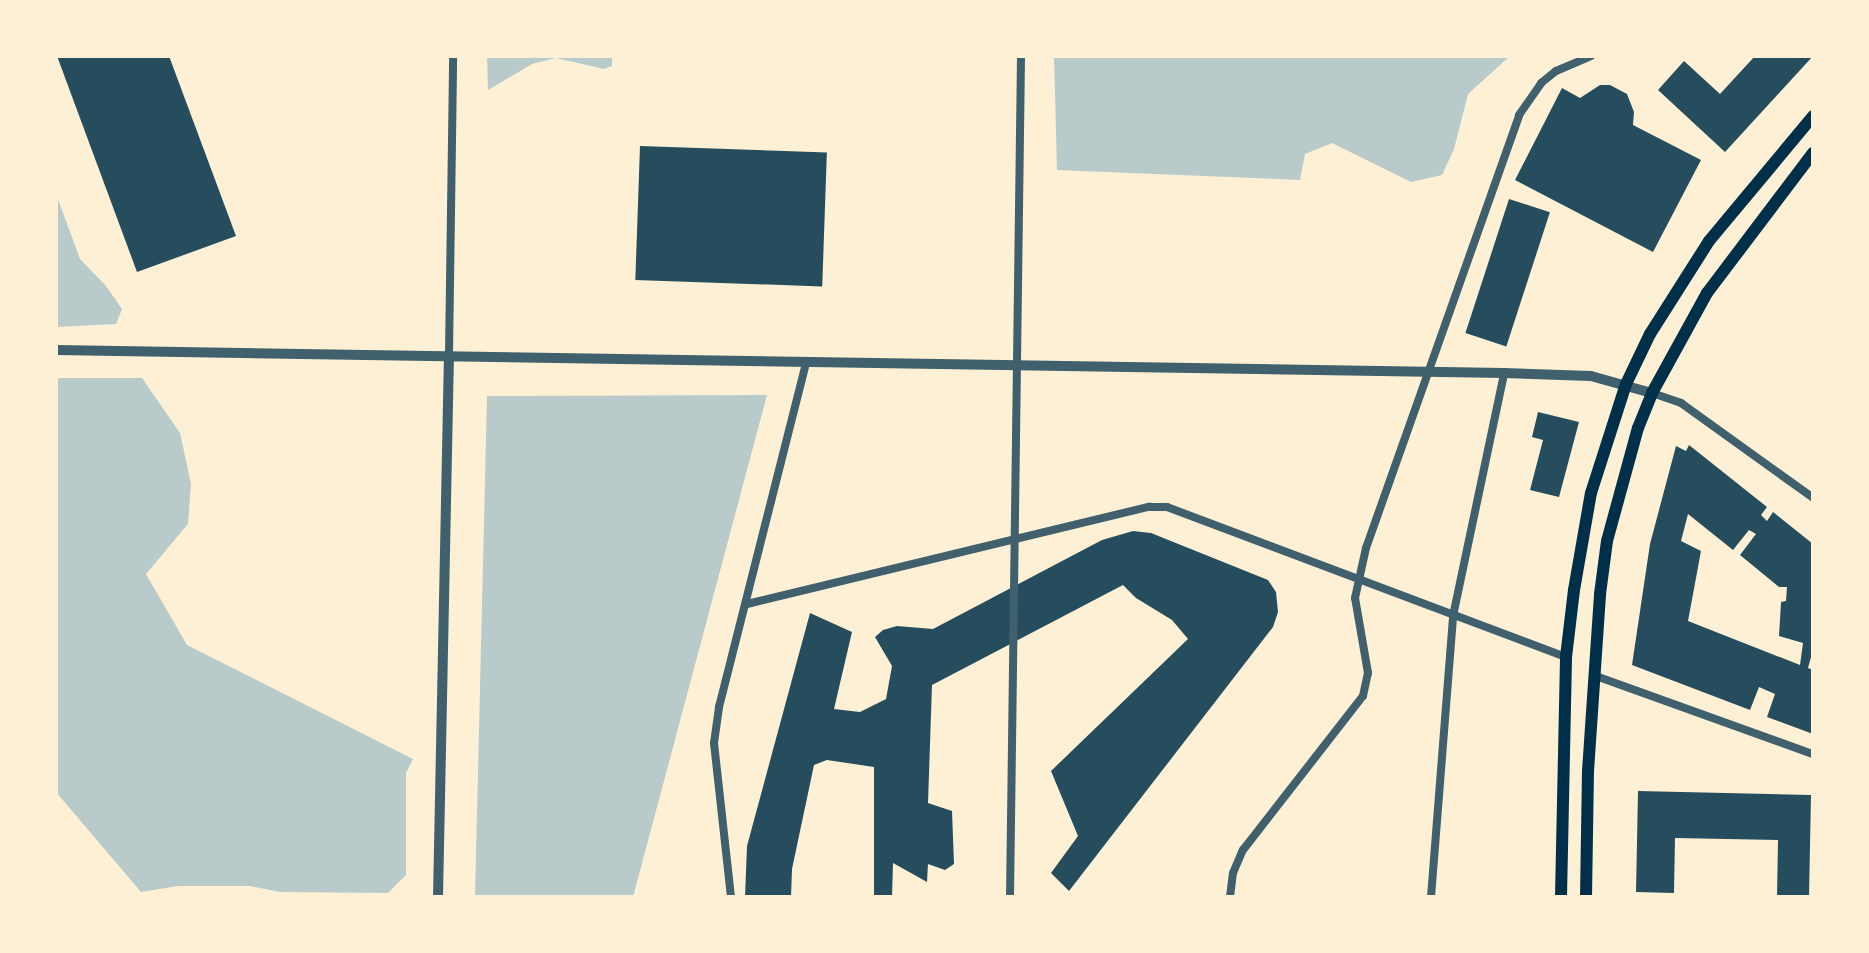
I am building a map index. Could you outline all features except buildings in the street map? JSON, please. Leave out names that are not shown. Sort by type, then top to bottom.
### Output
[{"type":"main road","points":[[1561,897],[1566,657],[1581,538],[1626,384],[1650,334],[1709,241],[1813,116]]},
{"type":"main road","points":[[1586,897],[1593,675],[1607,541],[1638,428],[1652,393],[1707,293],[1813,153]]},
{"type":"street","points":[[438,897],[453,56]]},
{"type":"street","points":[[1010,897],[1021,56]]},
{"type":"street","points":[[1230,897],[1233,873],[1243,850],[1354,710],[1367,686],[1367,657],[1356,614],[1358,579],[1519,115],[1528,98],[1556,71],[1591,56]]},
{"type":"street","points":[[56,350],[449,354],[1591,376],[1681,403],[1813,498]]},
{"type":"street","points":[[731,897],[714,743],[719,707],[806,362]]},
{"type":"street","points":[[1431,897],[1453,616],[1504,373]]},
{"type":"street","points":[[747,604],[1149,507],[1167,507],[1566,657]]},
{"type":"street","points":[[1593,675],[1813,754]]},
{"type":"shaded area","points":[[487,56],[612,56],[612,66],[604,69],[556,58],[532,64],[488,90]]},
{"type":"shaded area","points":[[1054,56],[1510,56],[1468,94],[1454,149],[1442,175],[1411,182],[1332,143],[1305,154],[1300,180],[1057,170]]},
{"type":"shaded area","points":[[56,194],[80,259],[106,286],[122,309],[116,324],[56,327]]},
{"type":"shaded area","points":[[56,378],[142,378],[180,433],[191,484],[188,524],[146,574],[187,645],[413,759],[406,773],[406,875],[388,893],[280,892],[250,886],[178,886],[141,892],[56,792]]},
{"type":"shaded area","points":[[767,395],[633,897],[475,897],[487,396]]}]
